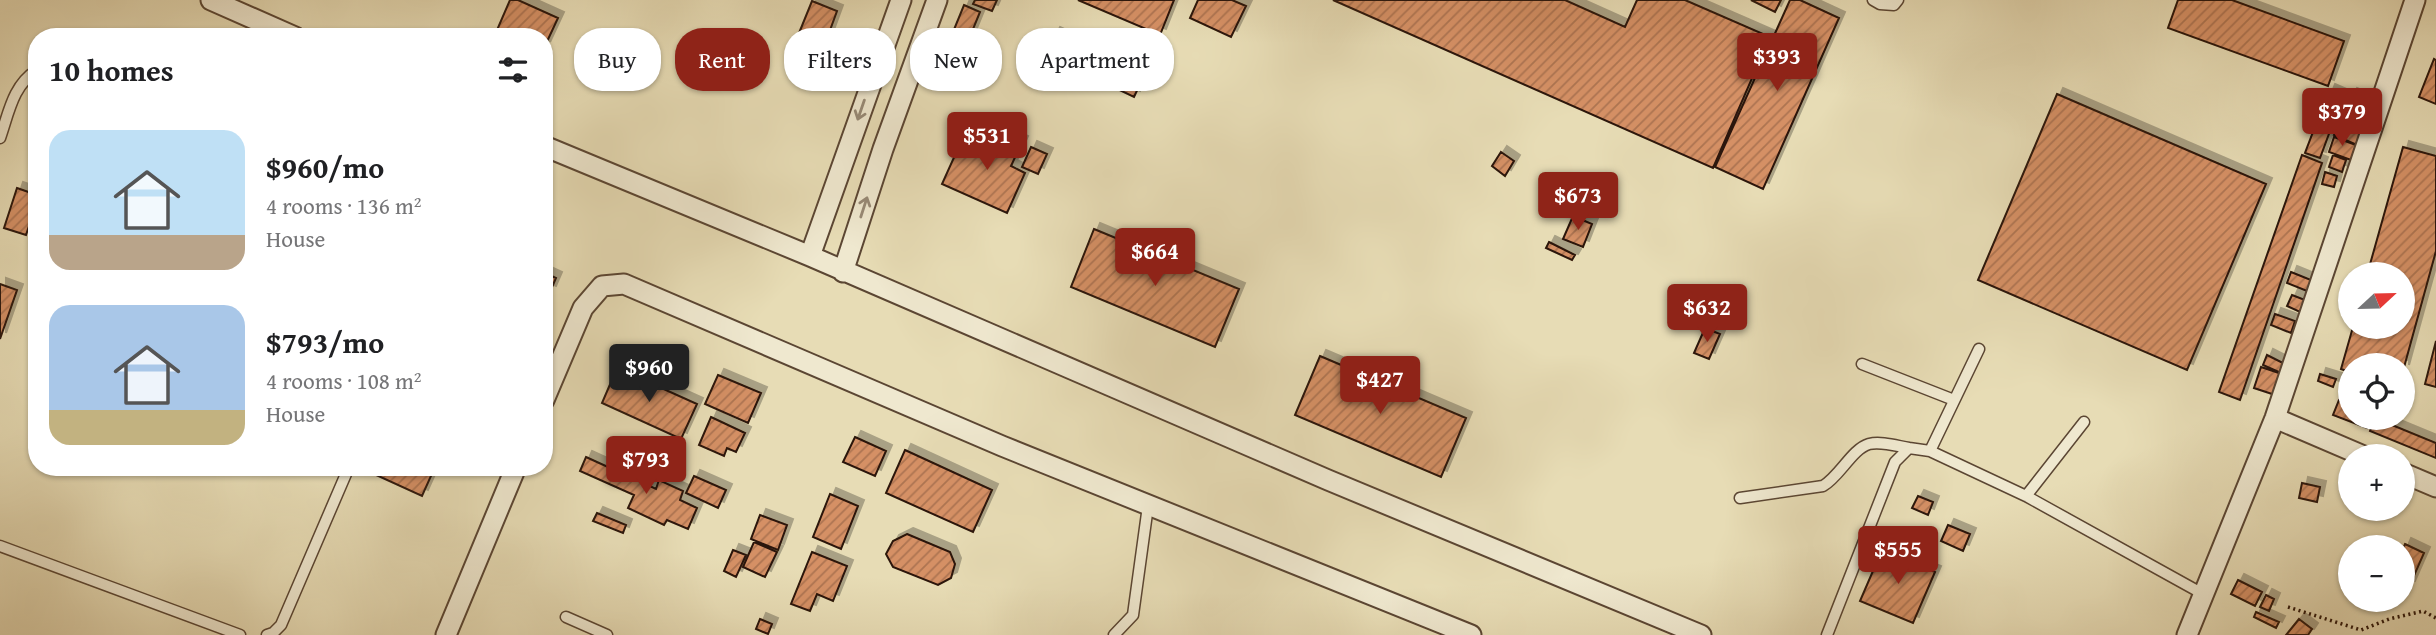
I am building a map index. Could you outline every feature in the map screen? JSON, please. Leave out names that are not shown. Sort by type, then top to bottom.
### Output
[{"type":"street","points":[[212,0],[275,28]]},
{"type":"street","points":[[810,256],[901,0]]},
{"type":"street","points":[[843,272],[883,149],[937,0]]},
{"type":"street","points":[[2187,635],[2274,418],[2415,0]]},
{"type":"street","points":[[553,150],[810,256],[1341,486],[1701,635]]},
{"type":"street","points":[[553,379],[583,308],[602,286],[624,284],[1148,506],[1471,635]]},
{"type":"street","points":[[2274,418],[2338,445]]},
{"type":"street","points":[[446,635],[512,476]]},
{"type":"street","points":[[2415,478],[2436,487]]},
{"type":"lane","points":[[1873,0],[1880,4],[1894,5],[1898,0]]},
{"type":"lane","points":[[0,138],[18,87],[28,76]]},
{"type":"lane","points":[[1930,451],[1979,348]]},
{"type":"lane","points":[[1863,364],[1954,400]]},
{"type":"lane","points":[[2026,496],[2084,422]]},
{"type":"lane","points":[[1740,498],[1824,486],[1834,480],[1858,450],[1870,444],[1930,451],[2026,496],[2203,594]]},
{"type":"lane","points":[[1827,635],[1895,462],[1909,448]]},
{"type":"lane","points":[[267,635],[281,625],[345,476]]},
{"type":"lane","points":[[1115,635],[1133,615],[1148,506]]},
{"type":"lane","points":[[0,546],[240,635]]},
{"type":"lane","points":[[566,617],[607,635]]},
{"type":"path","points":[[2288,607],[2361,630],[2389,619],[2423,611],[2436,618]]},
{"type":"building","points":[[510,0],[518,0],[558,18],[553,29],[498,28]]},
{"type":"building","points":[[975,0],[997,0],[992,11],[973,4]]},
{"type":"building","points":[[1078,0],[1174,0],[1163,28],[1144,28]]},
{"type":"building","points":[[1198,0],[1232,0],[1246,6],[1231,37],[1190,18]]},
{"type":"building","points":[[1333,0],[1565,0],[1625,27],[1637,0],[1685,0],[1770,37],[1713,168]]},
{"type":"building","points":[[1751,0],[1781,0],[1775,12]]},
{"type":"building","points":[[1790,0],[1800,0],[1839,18],[1763,189],[1715,167]]},
{"type":"building","points":[[2178,0],[2232,0],[2344,41],[2328,86],[2168,28]]},
{"type":"building","points":[[812,1],[837,11],[831,28],[801,28]]},
{"type":"building","points":[[964,5],[980,12],[973,28],[955,28]]},
{"type":"building","points":[[2434,59],[2436,60],[2436,104],[2419,97]]},
{"type":"building","points":[[2329,90],[2343,96],[2320,158],[2305,153]]},
{"type":"building","points":[[1121,91],[1137,91],[1134,97]]},
{"type":"building","points":[[2057,94],[2266,184],[2187,370],[1978,280]]},
{"type":"building","points":[[2351,94],[2369,102],[2365,111],[2347,103]]},
{"type":"building","points":[[2350,107],[2364,113],[2361,122],[2347,116]]},
{"type":"building","points":[[2343,116],[2365,126],[2357,145],[2334,135]]},
{"type":"building","points":[[995,130],[1022,142],[1011,166],[1025,173],[1007,213],[942,184],[960,144],[984,155]]},
{"type":"building","points":[[2334,137],[2356,145],[2351,160],[2329,152]]},
{"type":"building","points":[[1031,147],[1047,154],[1038,174],[1022,167]]},
{"type":"building","points":[[2403,147],[2436,156],[2436,251],[2415,327],[2415,262],[2371,262]]},
{"type":"building","points":[[1501,152],[1514,161],[1505,176],[1492,166]]},
{"type":"building","points":[[2302,155],[2322,163],[2240,400],[2219,392]]},
{"type":"building","points":[[2333,155],[2346,160],[2342,172],[2329,167]]},
{"type":"building","points":[[2325,172],[2337,176],[2334,187],[2322,184]]},
{"type":"building","points":[[17,188],[28,192],[26,235],[4,228]]},
{"type":"building","points":[[1573,216],[1592,224],[1583,247],[1563,239]]},
{"type":"building","points":[[1094,229],[1239,289],[1215,347],[1071,287]]},
{"type":"building","points":[[1549,242],[1575,255],[1572,260],[1546,248]]},
{"type":"building","points":[[2291,272],[2311,280],[2307,291],[2287,283]]},
{"type":"building","points":[[0,284],[17,290],[0,339]]},
{"type":"building","points":[[2292,295],[2305,300],[2300,312],[2287,306]]},
{"type":"building","points":[[2275,314],[2295,321],[2291,333],[2271,325]]},
{"type":"building","points":[[1705,328],[1720,334],[1709,359],[1694,353]]},
{"type":"building","points":[[2349,340],[2412,340],[2408,353],[2346,353]]},
{"type":"building","points":[[2436,341],[2436,387],[2425,384]]},
{"type":"building","points":[[2267,355],[2285,364],[2281,373],[2263,365]]},
{"type":"building","points":[[1320,356],[1466,418],[1441,477],[1295,415]]},
{"type":"building","points":[[2261,367],[2282,374],[2275,395],[2254,388]]},
{"type":"building","points":[[617,368],[697,404],[681,439],[602,403]]},
{"type":"building","points":[[2320,374],[2336,379],[2333,387],[2318,381]]},
{"type":"building","points":[[718,375],[761,393],[748,423],[705,404]]},
{"type":"building","points":[[2338,402],[2338,417],[2333,415]]},
{"type":"building","points":[[711,417],[745,433],[736,452],[727,448],[724,456],[699,445]]},
{"type":"building","points":[[2404,430],[2436,443],[2436,458],[2415,449],[2415,444],[2402,444],[2370,431]]},
{"type":"building","points":[[855,437],[886,451],[875,476],[843,462]]},
{"type":"building","points":[[905,450],[992,490],[973,532],[886,493]]},
{"type":"building","points":[[626,454],[650,464],[647,472],[623,462]]},
{"type":"building","points":[[586,457],[656,489],[659,480],[683,491],[680,500],[697,508],[688,529],[667,520],[664,525],[628,508],[634,495],[580,471]]},
{"type":"building","points":[[378,476],[431,476],[422,496]]},
{"type":"building","points":[[694,476],[726,490],[718,508],[686,493]]},
{"type":"building","points":[[2302,483],[2320,487],[2317,502],[2299,498]]},
{"type":"building","points":[[830,494],[858,506],[841,549],[813,537]]},
{"type":"building","points":[[1918,496],[1933,502],[1928,515],[1912,508]]},
{"type":"building","points":[[597,513],[626,525],[623,533],[593,521]]},
{"type":"building","points":[[760,515],[787,525],[778,550],[751,539]]},
{"type":"building","points":[[1948,525],[1970,534],[1963,551],[1941,541]]},
{"type":"building","points":[[907,534],[950,552],[955,564],[951,578],[938,585],[893,567],[886,554],[893,541]]},
{"type":"building","points":[[754,542],[777,552],[765,577],[743,567]]},
{"type":"building","points":[[2415,549],[2424,553],[2415,573]]},
{"type":"building","points":[[733,550],[746,555],[736,577],[724,571]]},
{"type":"building","points":[[1882,550],[1935,572],[1913,623],[1860,601]]},
{"type":"building","points":[[812,552],[847,566],[833,601],[817,594],[810,611],[791,604]]},
{"type":"building","points":[[2238,580],[2262,592],[2255,606],[2231,594]]},
{"type":"building","points":[[2266,595],[2274,599],[2269,611],[2260,607]]},
{"type":"building","points":[[2256,612],[2279,622],[2276,628],[2254,617]]},
{"type":"building","points":[[760,619],[772,624],[768,634],[756,629]]},
{"type":"building","points":[[2299,619],[2312,629],[2308,635],[2286,635]]}]
